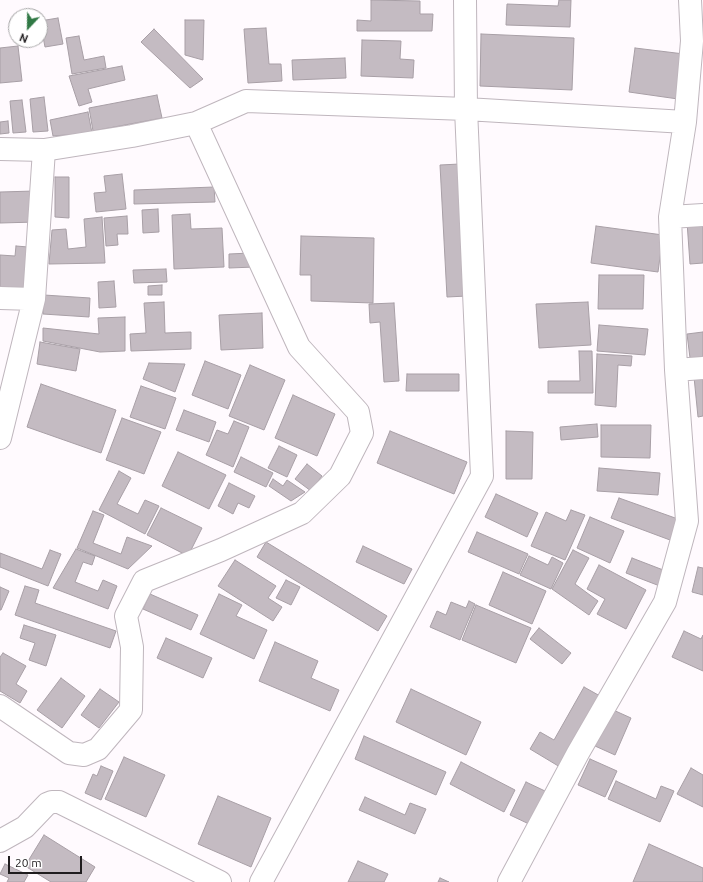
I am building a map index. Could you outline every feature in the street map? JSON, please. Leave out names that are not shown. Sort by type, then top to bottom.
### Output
[{"type":"street","points":[[261,882],[482,476],[466,110],[465,0]]},
{"type":"street","points":[[509,882],[578,753],[665,602],[687,522],[676,370],[670,217],[698,41],[690,0]]},
{"type":"street","points":[[0,149],[44,150],[132,136],[196,123],[246,101],[466,110],[685,122]]},
{"type":"street","points":[[0,706],[69,753],[84,755],[98,749],[130,710],[132,647],[126,616],[144,581],[221,550],[302,513],[340,476],[362,433],[358,412],[299,347],[196,123]]},
{"type":"street","points":[[0,438],[34,299],[44,150]]},
{"type":"street","points":[[670,217],[703,215]]},
{"type":"street","points":[[0,298],[34,299]]},
{"type":"street","points":[[676,370],[703,368]]},
{"type":"street","points":[[0,842],[25,827],[47,804],[59,802],[220,882]]},
{"type":"building","points":[[371,0],[420,1],[420,14],[433,14],[432,31],[357,31],[357,20],[371,21]]},
{"type":"building","points":[[559,0],[571,0],[570,27],[506,25],[507,4],[558,6]]},
{"type":"building","points":[[58,18],[63,44],[48,46],[48,20]]},
{"type":"building","points":[[185,20],[204,20],[203,60],[185,55]]},
{"type":"building","points":[[266,28],[269,64],[281,64],[282,81],[248,83],[244,29]]},
{"type":"building","points":[[154,29],[203,79],[190,88],[141,42]]},
{"type":"building","points":[[481,34],[574,38],[572,90],[480,86]]},
{"type":"building","points":[[79,36],[84,60],[104,56],[106,68],[72,74],[66,38]]},
{"type":"building","points":[[362,40],[401,41],[400,59],[414,60],[413,78],[361,76]]},
{"type":"building","points":[[0,48],[18,48],[22,81],[0,83]]},
{"type":"building","points":[[635,48],[684,54],[678,99],[629,92]]},
{"type":"building","points":[[345,58],[346,78],[293,80],[292,60]]},
{"type":"building","points":[[122,66],[125,80],[88,89],[92,102],[79,106],[69,76]]},
{"type":"building","points":[[157,95],[162,118],[93,131],[89,108]]},
{"type":"building","points":[[44,97],[48,131],[33,132],[30,99]]},
{"type":"building","points":[[22,100],[26,132],[13,133],[10,101]]},
{"type":"building","points":[[88,112],[92,133],[53,136],[50,120]]},
{"type":"building","points":[[8,121],[9,133],[0,134],[0,122]]},
{"type":"building","points":[[460,164],[467,296],[447,297],[440,165]]},
{"type":"building","points":[[122,174],[126,209],[96,212],[94,193],[106,192],[104,176]]},
{"type":"building","points":[[55,177],[69,177],[69,218],[55,217]]},
{"type":"building","points":[[214,187],[215,202],[134,204],[134,190]]},
{"type":"building","points":[[35,191],[36,222],[0,223],[0,192]]},
{"type":"building","points":[[158,209],[159,232],[143,233],[142,210]]},
{"type":"building","points":[[190,214],[191,229],[222,228],[224,267],[174,269],[172,215]]},
{"type":"building","points":[[127,216],[128,234],[117,234],[118,245],[106,246],[104,218]]},
{"type":"building","points":[[102,217],[105,263],[49,264],[52,230],[66,229],[68,249],[86,247],[84,219]]},
{"type":"building","points":[[703,221],[703,263],[690,264],[687,222]]},
{"type":"building","points":[[596,226],[663,235],[658,272],[591,263]]},
{"type":"building","points":[[301,236],[374,238],[373,303],[311,301],[311,275],[300,275]]},
{"type":"building","points":[[16,246],[28,247],[25,294],[0,292],[0,255],[15,256]]},
{"type":"building","points":[[250,253],[255,267],[229,268],[229,254]]},
{"type":"building","points":[[166,269],[167,282],[134,283],[133,270]]},
{"type":"building","points":[[599,275],[644,275],[643,309],[598,309]]},
{"type":"building","points":[[114,281],[116,307],[99,308],[98,282]]},
{"type":"building","points":[[162,285],[162,295],[148,295],[148,286]]},
{"type":"building","points":[[44,295],[90,298],[89,317],[43,314]]},
{"type":"building","points":[[164,302],[165,333],[191,332],[191,349],[131,351],[130,334],[146,333],[144,303]]},
{"type":"building","points":[[588,302],[591,345],[539,348],[536,304]]},
{"type":"building","points":[[394,303],[399,381],[384,382],[380,322],[370,323],[369,304]]},
{"type":"building","points":[[262,313],[263,348],[221,350],[219,315]]},
{"type":"building","points":[[125,317],[125,351],[100,352],[43,341],[43,328],[99,334],[98,318]]},
{"type":"building","points":[[599,325],[648,329],[645,355],[597,351]]},
{"type":"building","points":[[703,332],[703,357],[690,358],[687,334]]},
{"type":"building","points":[[40,342],[80,349],[76,371],[37,364]]},
{"type":"building","points":[[579,351],[592,351],[593,393],[548,393],[548,381],[580,381]]},
{"type":"building","points":[[597,354],[632,356],[631,366],[618,365],[616,407],[595,405]]},
{"type":"building","points":[[205,361],[241,375],[228,409],[192,395]]},
{"type":"building","points":[[149,363],[185,364],[175,392],[143,379]]},
{"type":"building","points":[[250,365],[285,380],[264,430],[229,416]]},
{"type":"building","points":[[407,374],[459,374],[459,391],[406,391]]},
{"type":"building","points":[[703,376],[703,416],[698,417],[694,377]]},
{"type":"building","points":[[41,384],[116,410],[101,453],[27,427]]},
{"type":"building","points":[[141,386],[176,398],[165,429],[130,417]]},
{"type":"building","points":[[293,395],[335,414],[317,456],[275,438]]},
{"type":"building","points":[[184,410],[216,422],[209,442],[176,430]]},
{"type":"building","points":[[122,418],[161,432],[144,474],[106,460]]},
{"type":"building","points":[[234,421],[249,427],[233,467],[206,455],[217,430],[228,434]]},
{"type":"building","points":[[597,424],[598,437],[561,440],[560,427]]},
{"type":"building","points":[[601,425],[651,425],[650,458],[601,457]]},
{"type":"building","points":[[390,431],[467,462],[454,494],[377,463]]},
{"type":"building","points":[[506,431],[533,432],[532,479],[506,479]]},
{"type":"building","points":[[279,446],[297,455],[287,477],[268,468]]},
{"type":"building","points":[[178,452],[226,475],[209,509],[162,486]]},
{"type":"building","points":[[241,457],[273,473],[266,487],[234,472]]},
{"type":"building","points":[[307,464],[322,476],[311,491],[295,479]]},
{"type":"building","points":[[599,468],[660,473],[658,495],[597,491]]},
{"type":"building","points":[[119,471],[131,478],[117,504],[138,514],[145,500],[159,506],[145,534],[99,510]]},
{"type":"building","points":[[273,479],[283,486],[287,480],[305,492],[291,501],[269,486]]},
{"type":"building","points":[[229,483],[255,496],[249,508],[238,503],[233,514],[218,506]]},
{"type":"building","points":[[496,494],[538,513],[527,537],[485,517]]},
{"type":"building","points":[[619,498],[678,519],[670,540],[611,518]]},
{"type":"building","points":[[161,508],[202,528],[188,556],[147,535]]},
{"type":"building","points":[[571,510],[585,515],[565,560],[531,546],[546,512],[566,521]]},
{"type":"building","points":[[93,511],[104,515],[93,543],[121,554],[127,537],[152,546],[128,569],[77,548]]},
{"type":"building","points":[[590,517],[624,531],[610,563],[577,548]]},
{"type":"building","points":[[477,532],[528,554],[519,574],[468,552]]},
{"type":"building","points":[[266,542],[387,616],[378,631],[257,557]]},
{"type":"building","points":[[363,546],[412,569],[404,584],[356,562]]},
{"type":"building","points":[[76,549],[95,556],[92,565],[83,562],[75,582],[98,591],[103,580],[117,586],[108,609],[53,588]]},
{"type":"building","points":[[50,550],[61,554],[48,586],[0,567],[0,553],[42,569]]},
{"type":"building","points":[[573,550],[589,558],[575,584],[598,601],[589,615],[552,589]]},
{"type":"building","points":[[529,556],[548,565],[552,557],[563,563],[551,589],[520,575]]},
{"type":"building","points":[[632,558],[671,573],[665,588],[626,573]]},
{"type":"building","points":[[235,560],[276,586],[268,598],[282,607],[273,621],[218,586]]},
{"type":"building","points":[[599,565],[646,590],[626,629],[597,614],[605,599],[587,589]]},
{"type":"building","points":[[698,567],[703,568],[703,595],[692,592]]},
{"type":"building","points":[[503,572],[546,591],[532,624],[489,605]]},
{"type":"building","points":[[286,580],[300,587],[291,605],[276,598]]},
{"type":"building","points":[[25,586],[39,590],[35,603],[116,631],[110,648],[15,615]]},
{"type":"building","points":[[0,587],[9,591],[1,610],[0,610]]},
{"type":"building","points":[[150,594],[198,615],[191,630],[143,609]]},
{"type":"building","points":[[219,594],[242,605],[236,616],[267,630],[254,659],[200,634]]},
{"type":"building","points":[[469,601],[475,604],[460,640],[430,627],[437,611],[446,615],[451,602],[466,608]]},
{"type":"building","points":[[476,605],[531,628],[516,663],[462,640]]},
{"type":"building","points":[[24,625],[56,635],[46,666],[29,660],[35,643],[20,638]]},
{"type":"building","points":[[539,628],[571,653],[562,664],[530,639]]},
{"type":"building","points":[[684,631],[701,639],[703,635],[703,671],[672,657]]},
{"type":"building","points":[[166,638],[212,658],[203,678],[157,658]]},
{"type":"building","points":[[275,642],[318,661],[311,678],[339,690],[330,711],[259,681]]},
{"type":"building","points":[[3,653],[26,666],[16,684],[27,691],[20,703],[0,691],[0,657]]},
{"type":"building","points":[[61,678],[85,696],[62,728],[37,710]]},
{"type":"building","points":[[584,687],[600,696],[560,767],[530,749],[540,732],[554,740]]},
{"type":"building","points":[[100,689],[119,702],[99,728],[81,715]]},
{"type":"building","points":[[411,689],[481,722],[466,755],[396,722]]},
{"type":"building","points":[[611,709],[631,718],[615,755],[595,746]]},
{"type":"building","points":[[364,736],[446,772],[436,795],[355,759]]},
{"type":"building","points":[[124,757],[165,775],[146,817],[105,799]]},
{"type":"building","points":[[590,759],[617,771],[605,797],[578,785]]},
{"type":"building","points":[[461,762],[515,790],[504,812],[450,784]]},
{"type":"building","points":[[101,766],[113,771],[101,800],[85,793],[93,774],[97,776]]},
{"type":"building","points":[[691,768],[703,775],[703,807],[677,794]]},
{"type":"building","points":[[616,781],[656,799],[661,786],[674,791],[660,822],[608,799]]},
{"type":"building","points":[[526,782],[545,791],[529,824],[510,815]]},
{"type":"building","points":[[218,796],[271,818],[251,867],[198,844]]},
{"type":"building","points":[[365,797],[405,815],[410,803],[426,809],[415,834],[359,810]]},
{"type":"building","points":[[44,835],[95,867],[86,882],[51,882],[25,866]]},
{"type":"building","points":[[649,844],[703,868],[703,882],[633,882]]},
{"type":"building","points":[[358,861],[388,874],[384,882],[348,882]]},
{"type":"building","points":[[5,864],[28,875],[24,882],[7,882],[9,878],[0,874]]},
{"type":"building","points":[[440,878],[449,882],[438,882]]}]
